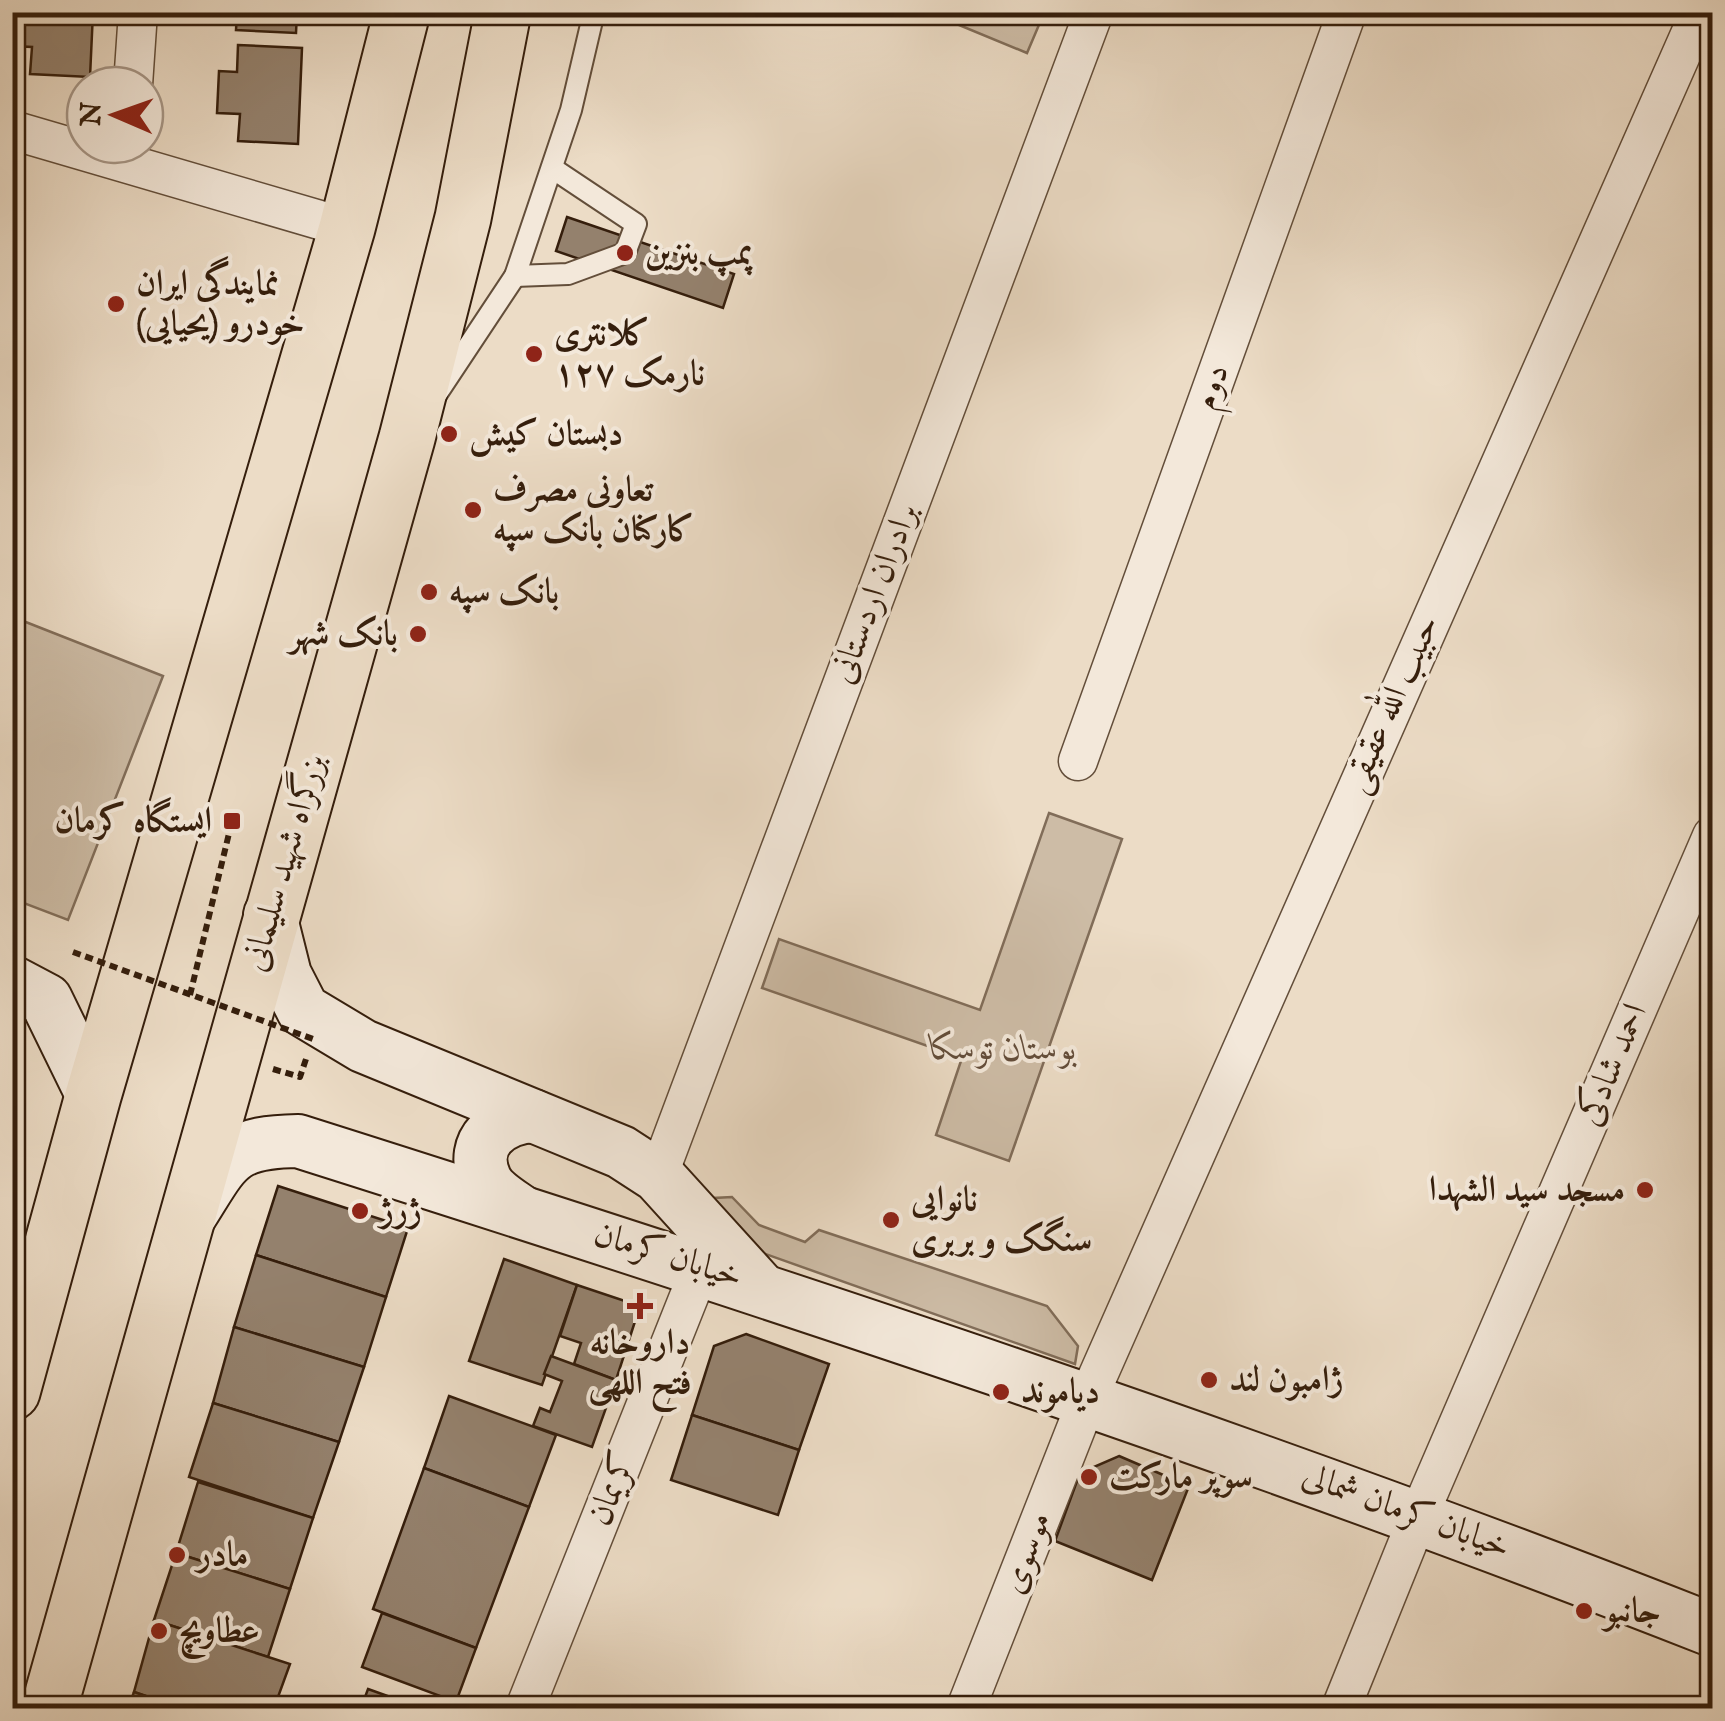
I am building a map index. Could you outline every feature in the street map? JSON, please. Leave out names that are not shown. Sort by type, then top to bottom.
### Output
[{"type":"highway","points":[[346,228],[369,12]]},
{"type":"highway","name":"بزرگراه شهید سلیمانی","points":[[49,1708],[407,438],[463,218],[503,12]]},
{"type":"highway","points":[[463,218],[508,122],[543,12]]},
{"type":"highway","points":[[12,1392],[346,228],[397,29]]},
{"type":"main road","name":"خیابان کرمان","points":[[270,915],[285,975],[304,1010],[363,1046],[621,1152],[658,1176],[757,1285]]},
{"type":"main road","points":[[12,982],[46,1000],[94,1096]]},
{"type":"main road","points":[[520,1212],[485,1179],[481,1154],[492,1129],[511,1118],[533,1116]]},
{"type":"main road","name":"خیابان کرمان","points":[[182,1228],[224,1162],[256,1142],[298,1141],[757,1285]]},
{"type":"main road","name":"خیابان کرمان شمالی","points":[[757,1285],[1419,1515],[1712,1630]]},
{"type":"street","points":[[134,65],[138,12]]},
{"type":"street","name":"برادران اردستانی","points":[[658,1176],[1094,12]]},
{"type":"street","name":"دوم","points":[[1078,761],[1347,12]]},
{"type":"street","name":"حبیب الله عقیقی","points":[[1088,1398],[1700,12]]},
{"type":"street","points":[[12,130],[65,141]]},
{"type":"street","points":[[160,165],[346,228]]},
{"type":"street","name":"احمد شادکی","points":[[1341,1708],[1419,1515],[1712,836]]},
{"type":"street","name":"کریمان","points":[[526,1708],[700,1269]]},
{"type":"street","name":"موسوی","points":[[966,1708],[1088,1398]]},
{"type":"lane","points":[[407,438],[515,276],[552,168],[594,12]]},
{"type":"lane","points":[[515,276],[568,274],[625,253],[636,224],[552,168]]},
{"type":"path","points":[[190,994],[232,821]]},
{"type":"path","points":[[69,961],[73,952],[313,1039]]},
{"type":"green space","points":[[930,13],[1044,13],[1027,53]]},
{"type":"green space","points":[[13,617],[163,676],[68,920],[13,899]]},
{"type":"green space","name":"بوستان توسکا","points":[[1049,813],[1122,839],[1009,1161],[936,1135],[962,1058],[762,988],[779,939],[980,1010]]},
{"type":"green space","points":[[732,1197],[759,1225],[805,1242],[819,1230],[1047,1306],[1078,1346],[1075,1364],[743,1246],[728,1229],[714,1198]]},
{"type":"building","points":[[12,12],[93,12],[91,65],[65,65],[65,76],[30,74],[32,47],[12,46]]},
{"type":"building","points":[[237,12],[297,12],[296,33],[236,30]]},
{"type":"building","points":[[238,45],[302,48],[298,144],[238,141],[240,114],[217,113],[219,71],[237,72]]},
{"type":"building","points":[[567,217],[734,274],[723,308],[556,251]]},
{"type":"building","points":[[278,1186],[408,1228],[386,1297],[256,1255]]},
{"type":"building","points":[[256,1255],[386,1297],[364,1367],[234,1327]]},
{"type":"building","points":[[504,1259],[577,1285],[542,1385],[469,1361]]},
{"type":"building","points":[[577,1285],[640,1306],[616,1380],[574,1364],[581,1343],[560,1336]]},
{"type":"building","points":[[234,1327],[364,1367],[339,1442],[213,1403]]},
{"type":"building","points":[[746,1334],[829,1364],[799,1450],[692,1415],[714,1346]]},
{"type":"building","points":[[551,1356],[616,1380],[592,1447],[533,1426],[540,1408],[550,1412],[562,1381],[544,1374]]},
{"type":"building","points":[[449,1396],[556,1435],[529,1507],[424,1468]]},
{"type":"building","points":[[213,1403],[339,1442],[313,1518],[189,1477]]},
{"type":"building","points":[[692,1415],[799,1450],[778,1515],[671,1480]]},
{"type":"building","points":[[1119,1456],[1189,1486],[1152,1580],[1055,1541],[1080,1473]]},
{"type":"building","points":[[424,1468],[529,1507],[476,1648],[373,1609]]},
{"type":"building","points":[[198,1482],[313,1518],[290,1589],[176,1553]]},
{"type":"building","points":[[176,1553],[290,1589],[268,1657],[154,1620]]},
{"type":"building","points":[[382,1613],[476,1648],[456,1702],[362,1667]]},
{"type":"building","points":[[154,1620],[290,1664],[274,1708],[181,1708],[134,1692]]},
{"type":"building","points":[[368,1689],[421,1708],[361,1708]]},
{"type":"building","points":[[134,1692],[181,1708],[128,1708]]},
{"type":"place","name":"پمپ بنزین","points":[[625,253]]},
{"type":"place","name":"نمایندگی ایران خودرو (یحیایی)","points":[[116,304]]},
{"type":"place","name":"کلانتری ۱۲۷ نارمک","points":[[534,354]]},
{"type":"place","name":"دبستان کیش","points":[[449,434]]},
{"type":"place","name":"تعاونی مصرف کارکنان بانک سپه","points":[[473,510]]},
{"type":"place","name":"بانک سپه","points":[[429,592]]},
{"type":"place","name":"بانک شهر","points":[[418,634]]},
{"type":"place","name":"ایستگاه کرمان","points":[[232,821]]},
{"type":"place","name":"مسجد سید الشهدا","points":[[1645,1190]]},
{"type":"place","name":"ژرژ","points":[[360,1211]]},
{"type":"place","name":"نانوایی سنگک و بربری","points":[[891,1220]]},
{"type":"place","name":"داروخانه فتح اللهی","points":[[640,1306]]},
{"type":"place","name":"ژامبون لند","points":[[1209,1380]]},
{"type":"place","name":"دیاموند","points":[[1001,1392]]},
{"type":"place","name":"سوپر مارکت","points":[[1089,1477]]},
{"type":"place","name":"مادر","points":[[177,1555]]},
{"type":"place","name":"جانبو","points":[[1584,1611]]},
{"type":"place","name":"عطاویچ","points":[[159,1631]]}]
